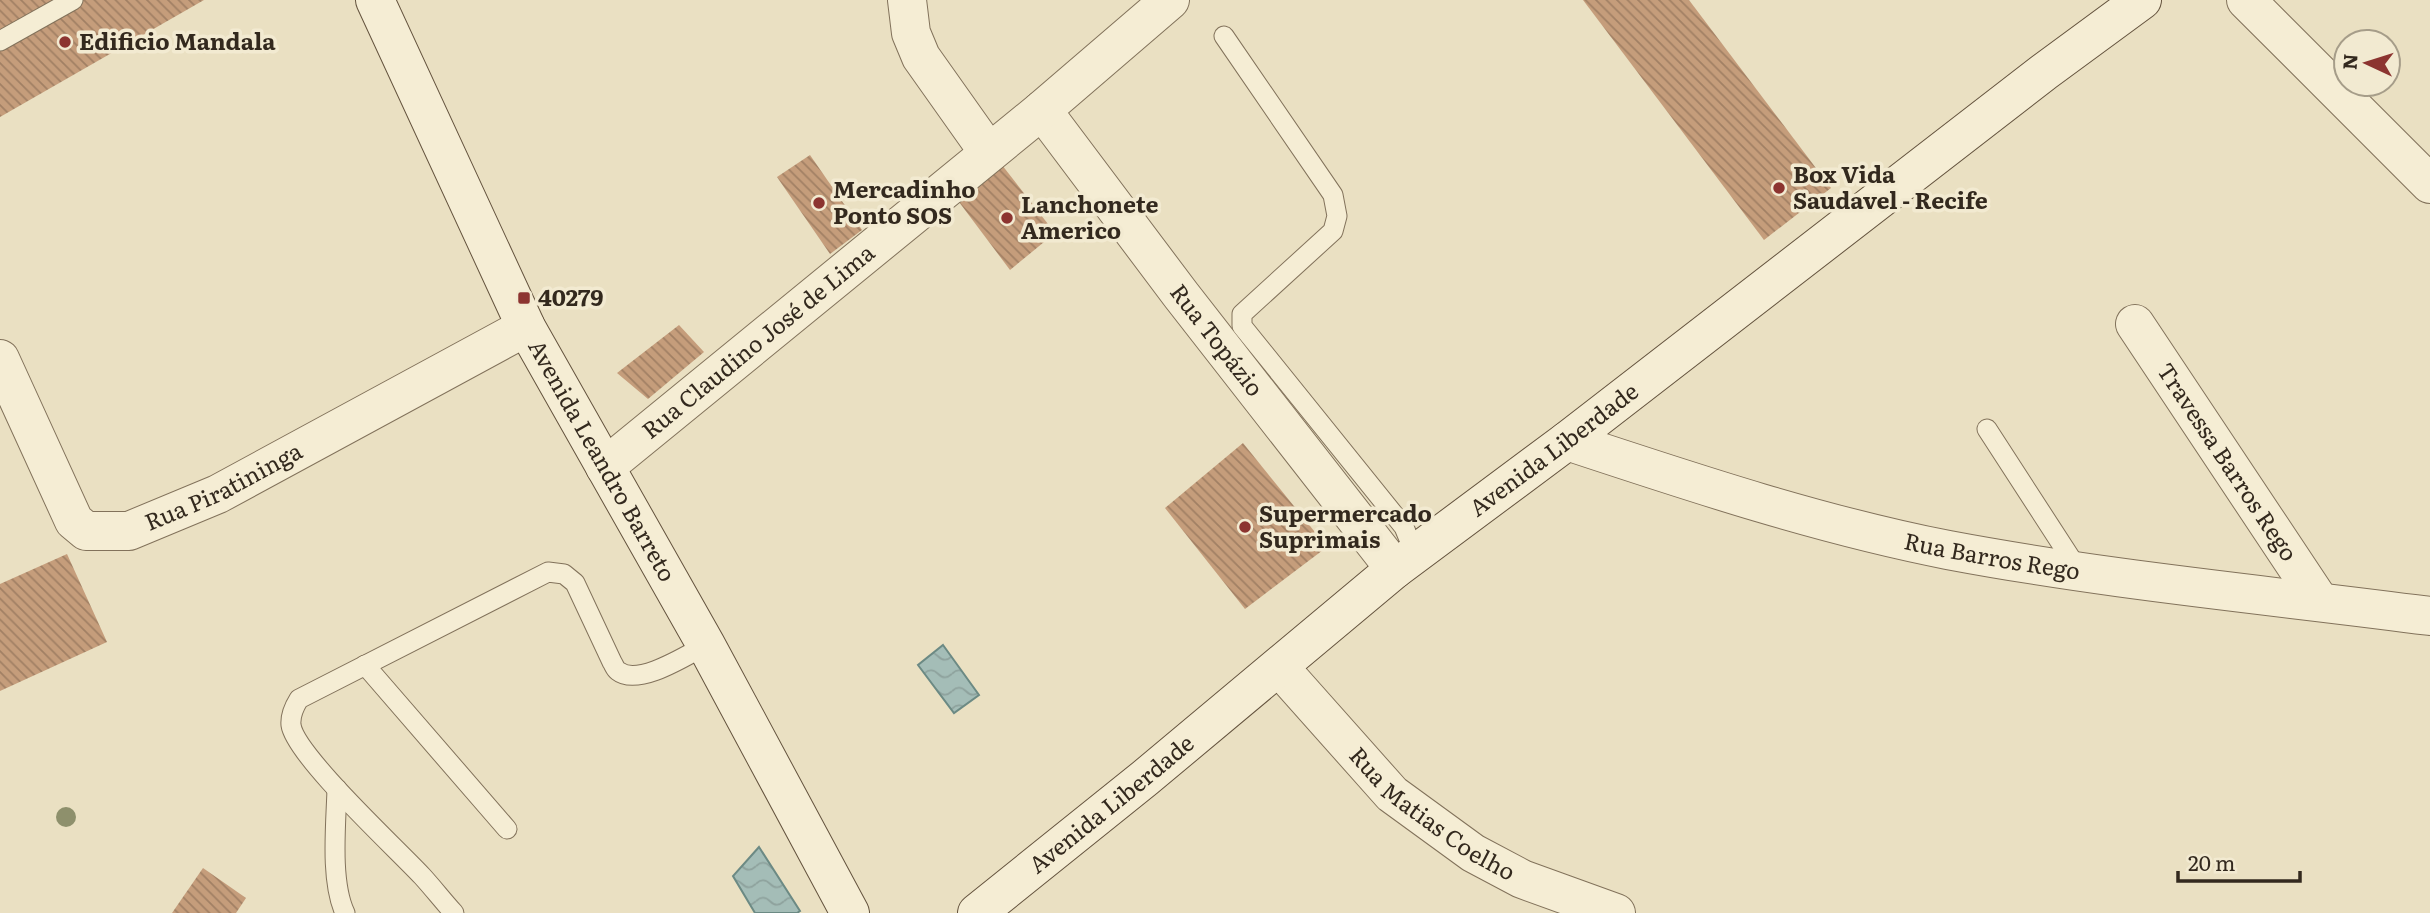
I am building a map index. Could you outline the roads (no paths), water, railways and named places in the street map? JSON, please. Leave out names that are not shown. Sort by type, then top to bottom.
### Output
[{"type":"street","name":"Avenida Leandro Barreto","points":[[374,0],[526,327],[706,645],[850,913]]},
{"type":"street","points":[[907,0],[911,33],[920,57],[989,153]]},
{"type":"street","name":"Rua Claudino José de Lima","points":[[605,467],[1042,110],[1170,0]]},
{"type":"street","name":"Avenida Liberdade","points":[[977,913],[1405,561],[1567,441],[2044,72],[2142,0]]},
{"type":"street","points":[[2246,0],[2430,184]]},
{"type":"street","name":"Rua Topázio","points":[[1042,110],[1181,295],[1405,561]]},
{"type":"street","name":"Travessa Barros Rego","points":[[2136,324],[2320,602]]},
{"type":"street","name":"Rua Piratininga","points":[[0,359],[74,521],[86,531],[106,533],[129,531],[218,494],[526,327]]},
{"type":"street","name":"Rua Barros Rego","points":[[1567,441],[1684,480],[1817,518],[1946,549],[2080,572],[2430,616]]},
{"type":"street","name":"Rua Matias Coelho","points":[[1279,667],[1392,794],[1412,809],[1473,853],[1522,879],[1616,913]]},
{"type":"lane","points":[[0,41],[73,0]]},
{"type":"lane","points":[[1224,36],[1334,195],[1337,216],[1333,231],[1242,314],[1242,326],[1404,527],[1405,561]]},
{"type":"lane","points":[[1987,429],[2080,572]]},
{"type":"lane","points":[[454,913],[422,876],[337,789],[298,743],[291,725],[293,709],[299,699],[548,572],[564,574],[575,583],[611,662],[619,672],[632,677],[654,672],[706,645]]},
{"type":"lane","points":[[365,665],[507,829]]},
{"type":"lane","points":[[337,789],[335,857],[341,905],[345,913]]},
{"type":"water","points":[[943,645],[979,695],[954,713],[918,665]]},
{"type":"water","points":[[759,847],[800,911],[797,913],[755,913],[733,876]]},
{"type":"place","name":"Edificio Mandala","points":[[65,42]]},
{"type":"place","name":"Box Vida Saudavel - Recife","points":[[1779,188]]},
{"type":"place","name":"Mercadinho Ponto SOS","points":[[819,203]]},
{"type":"place","name":"Lanchonete Americo","points":[[1007,218]]},
{"type":"place","name":"40279","points":[[524,298]]},
{"type":"place","name":"Supermercado Suprimais","points":[[1245,527]]}]
